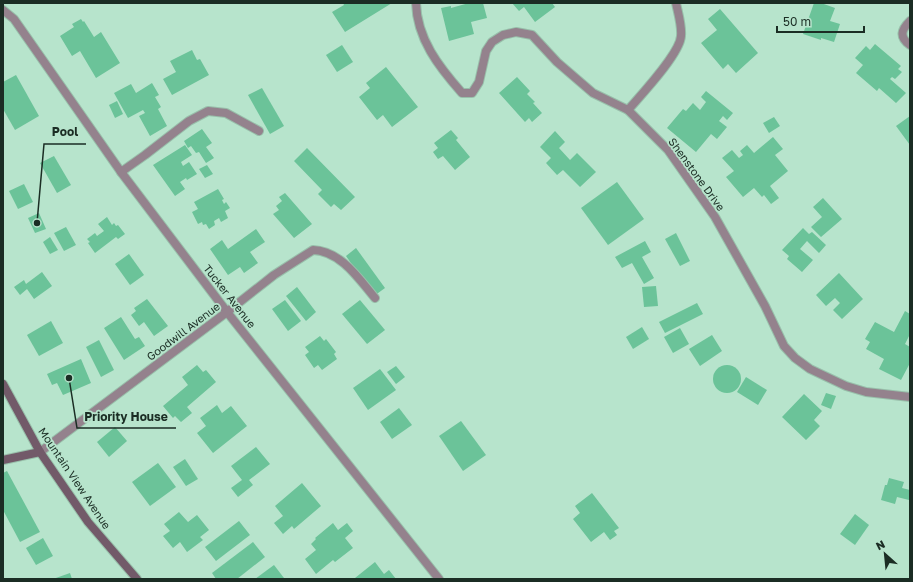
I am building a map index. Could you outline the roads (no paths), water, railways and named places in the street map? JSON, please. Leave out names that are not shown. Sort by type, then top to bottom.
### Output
[{"type":"main road","name":"Mountain View Avenue","points":[[3,384],[40,452],[88,522],[137,579]]},
{"type":"main road","points":[[3,460],[40,452]]},
{"type":"street","name":"Shenstone Drive","points":[[416,3],[418,23],[428,49],[462,93],[472,93],[479,82],[486,52],[492,42],[503,36],[516,32],[532,35],[557,62],[593,93],[628,110],[668,150],[715,217],[764,306],[784,346],[795,358],[810,369],[846,386],[866,392],[910,396]]},
{"type":"street","points":[[628,110],[657,77],[678,46],[681,36],[680,19],[676,3]]},
{"type":"street","name":"Tucker Avenue","points":[[3,10],[14,19],[121,172],[228,312],[439,579]]},
{"type":"street","points":[[910,21],[904,27],[902,34],[905,42],[910,45]]},
{"type":"street","points":[[121,172],[189,121],[208,111],[226,113],[259,131]]},
{"type":"street","name":"Goodwill Avenue","points":[[40,452],[228,312],[274,274],[313,250],[320,250],[348,266],[375,298]]},
{"type":"place","name":"Pool","points":[[37,223]]},
{"type":"place","name":"Priority House","points":[[69,378]]}]
